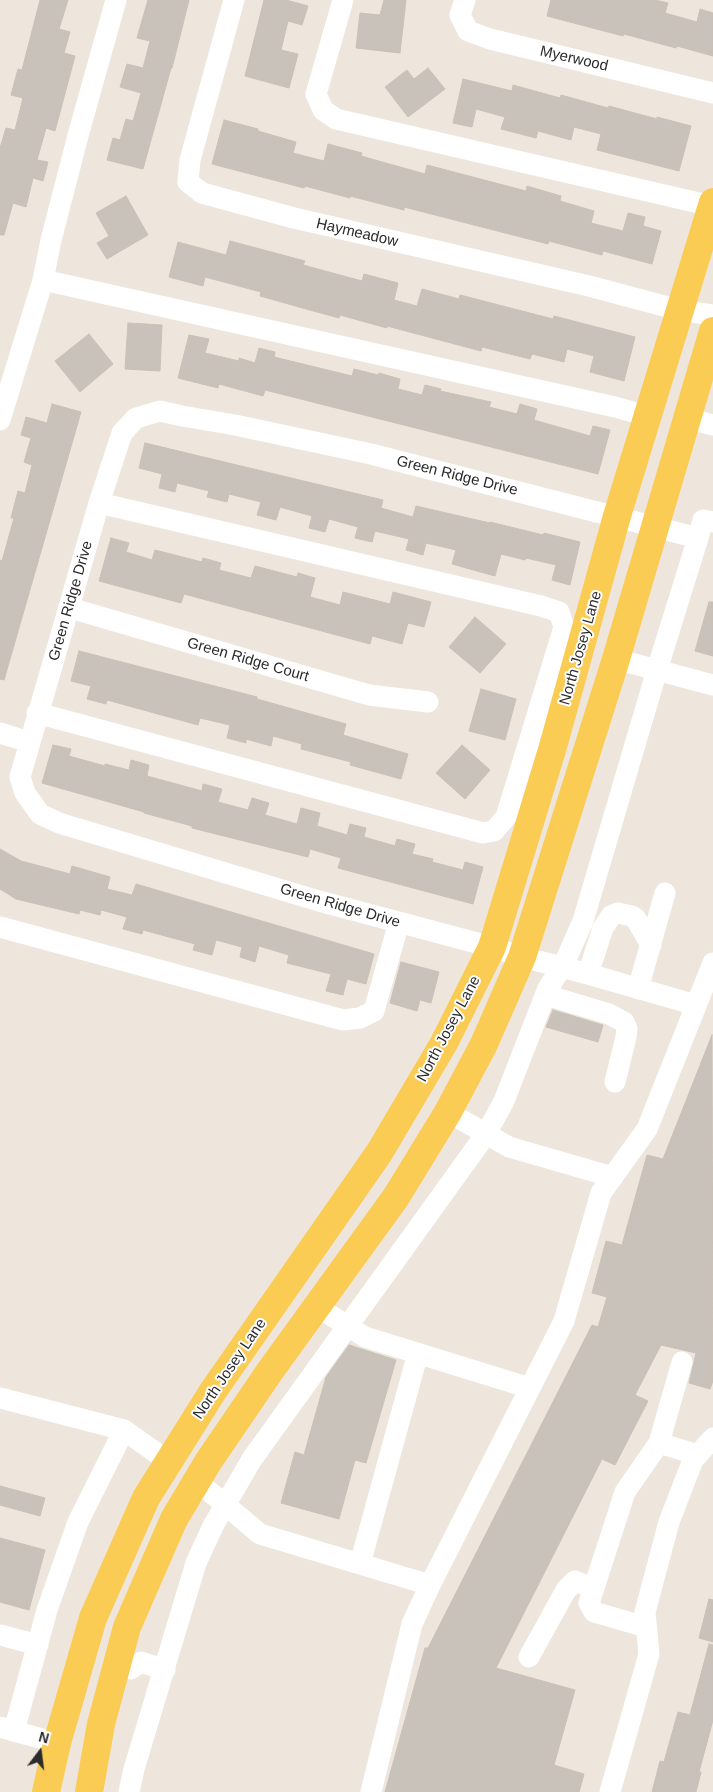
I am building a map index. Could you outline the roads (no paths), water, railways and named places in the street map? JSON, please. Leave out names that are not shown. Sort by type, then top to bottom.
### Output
[{"type":"main road","name":"North Josey Lane","points":[[46,1792],[57,1743],[92,1618],[146,1498],[213,1391],[379,1153],[444,1043],[492,947],[552,750],[617,516],[712,204]]},
{"type":"main road","points":[[89,1792],[101,1724],[124,1667],[127,1627],[174,1519],[208,1462],[316,1306],[396,1197],[448,1112],[484,1044],[522,956],[616,659],[713,331]]},
{"type":"main road","points":[[169,1462],[197,1482]]},
{"type":"street","points":[[0,420],[43,280],[77,141],[116,0]]},
{"type":"street","name":"Haymeadow","points":[[234,0],[190,160],[188,182],[202,193],[294,218],[589,286],[679,310],[713,314]]},
{"type":"street","points":[[342,0],[316,94],[323,110],[336,119],[712,204]]},
{"type":"street","name":"Myerwood","points":[[464,0],[460,15],[468,31],[490,39],[713,93]]},
{"type":"street","points":[[43,280],[647,416]]},
{"type":"street","name":"Green Ridge Drive","points":[[696,1005],[492,947],[319,901],[59,823],[40,814],[24,793],[20,776],[99,504],[122,433],[136,418],[160,410],[371,454],[698,538]]},
{"type":"street","points":[[687,418],[713,424]]},
{"type":"street","points":[[38,713],[483,833],[494,831],[506,817],[564,627],[559,612],[542,606],[99,504]]},
{"type":"street","points":[[129,1792],[134,1769],[196,1563],[213,1526],[252,1459],[486,1134],[504,1101],[546,994],[562,967],[586,912],[703,520],[713,522]]},
{"type":"street","name":"Green Ridge Court","points":[[70,608],[369,695],[428,702]]},
{"type":"street","points":[[616,659],[713,685]]},
{"type":"street","points":[[0,733],[29,742]]},
{"type":"street","points":[[624,1022],[651,944],[665,893]]},
{"type":"street","points":[[586,912],[608,919]]},
{"type":"street","points":[[588,974],[603,928],[608,919],[618,913],[632,916],[640,924],[651,944]]},
{"type":"street","points":[[0,927],[343,1020],[360,1018],[374,1011],[399,922]]},
{"type":"street","points":[[371,1792],[412,1624],[564,1321],[601,1193],[647,1129],[713,963]]},
{"type":"street","points":[[546,994],[609,1014],[624,1022],[627,1029],[626,1037],[615,1082]]},
{"type":"street","points":[[448,1112],[509,1147],[613,1177]]},
{"type":"street","points":[[316,1306],[365,1337],[530,1388]]},
{"type":"street","points":[[360,1564],[418,1353]]},
{"type":"street","points":[[646,1627],[594,1612],[589,1602],[625,1492],[659,1443],[682,1362]]},
{"type":"street","points":[[0,1398],[124,1430],[169,1462]]},
{"type":"street","points":[[57,1743],[7,1729],[38,1645],[78,1522],[124,1430]]},
{"type":"street","points":[[610,1792],[649,1654],[645,1612],[669,1522],[694,1460],[713,1438]]},
{"type":"street","points":[[659,1443],[698,1455]]},
{"type":"street","points":[[197,1482],[260,1534],[430,1585]]},
{"type":"street","points":[[528,1657],[566,1590],[574,1581],[594,1588]]},
{"type":"street","points":[[0,1635],[38,1645]]},
{"type":"street","points":[[124,1667],[132,1676],[162,1678]]}]
